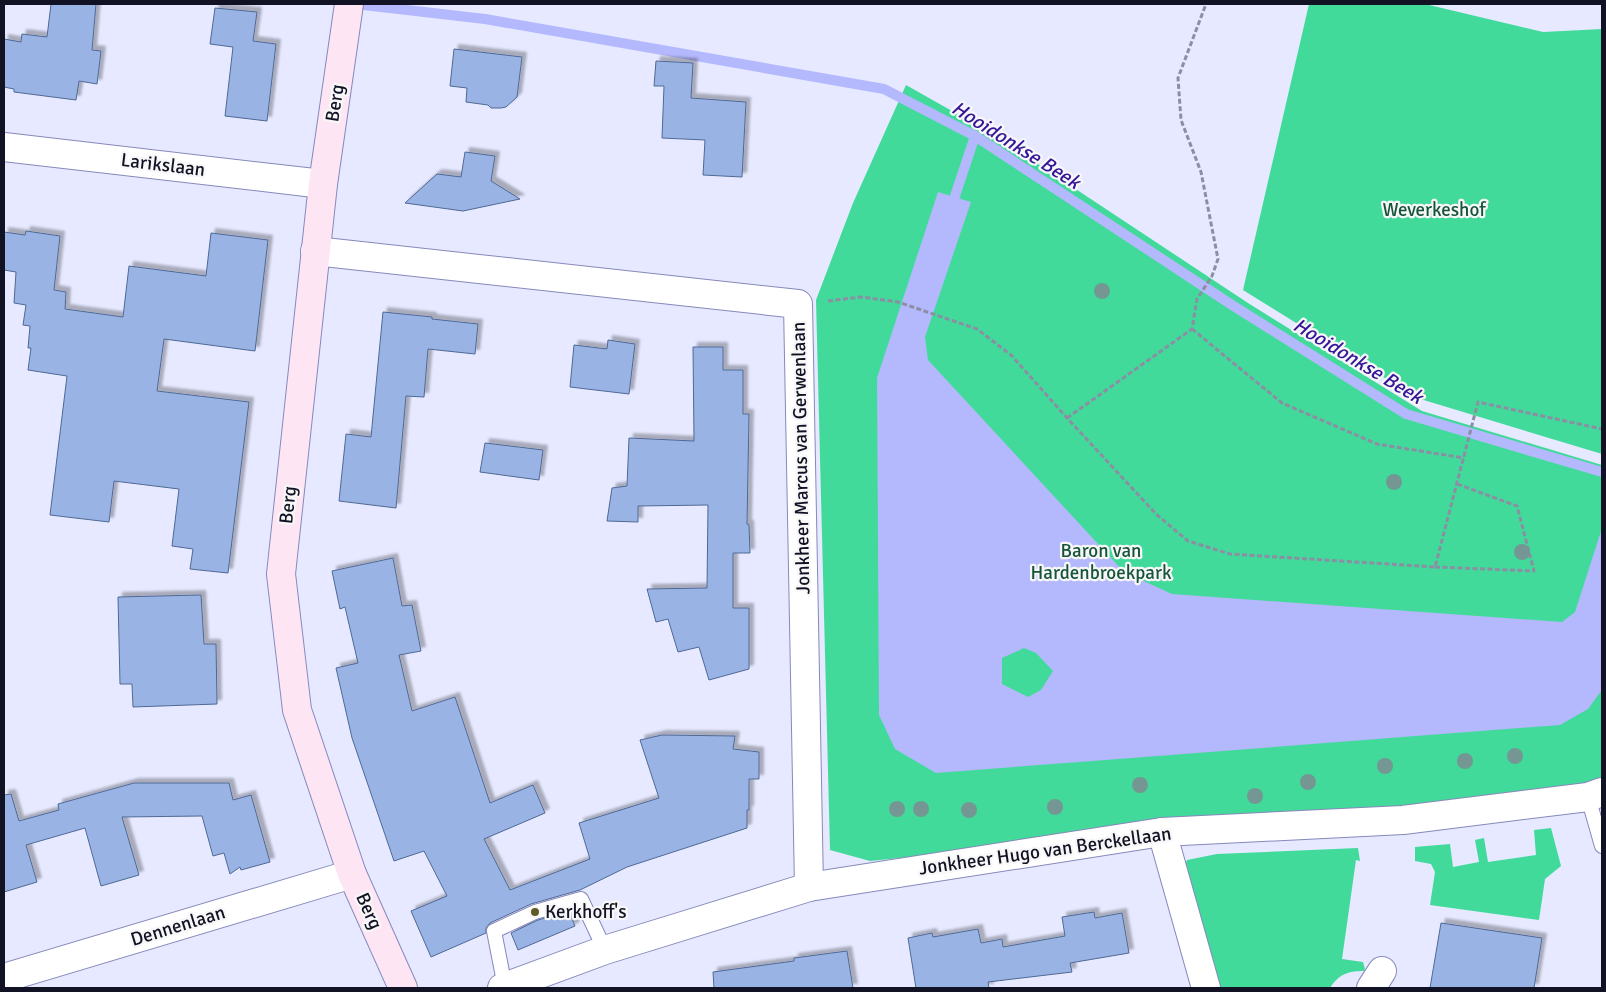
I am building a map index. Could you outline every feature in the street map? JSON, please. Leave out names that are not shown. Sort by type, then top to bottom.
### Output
[{"type":"street","name":"Berg","points":[[349,11],[323,184],[280,574],[298,710],[352,874],[403,988]]},
{"type":"street","name":"Larikslaan","points":[[4,147],[323,184]]},
{"type":"street","name":"Jonkheer Marcus van Gerwenlaan","points":[[315,251],[798,304],[809,887]]},
{"type":"street","name":"Jonkheer Hugo van Berckellaan","points":[[504,988],[605,950],[809,887],[1162,832],[1403,820],[1595,795]]},
{"type":"street","points":[[1162,832],[1206,988]]},
{"type":"street","name":"Dennenlaan","points":[[4,978],[352,874]]},
{"type":"lane","points":[[1595,795],[1602,846]]},
{"type":"lane","points":[[504,988],[494,931],[535,912],[581,899],[605,950]]},
{"type":"path","points":[[1067,418],[1192,329],[1197,299],[1212,276],[1218,259],[1201,172],[1181,120],[1178,78],[1206,4]]},
{"type":"path","points":[[798,304],[861,297],[898,302],[977,329],[1012,355],[1067,418],[1157,515],[1188,541],[1230,554],[1435,568],[1534,571],[1518,506],[1457,484]]},
{"type":"path","points":[[1192,329],[1282,403],[1377,444],[1464,458]]},
{"type":"path","points":[[1435,568],[1478,402],[1602,429]]},
{"type":"green space","name":"Weverkeshof","points":[[1309,4],[1425,4],[1543,32],[1602,29],[1602,454],[1417,398],[1243,290]]},
{"type":"green space","name":"Baron van Hardenbroekpark","points":[[906,85],[991,133],[1248,303],[1422,411],[1602,465],[1602,796],[1178,830],[870,861],[830,850],[816,300],[853,203]]},
{"type":"green space","points":[[1551,828],[1561,866],[1545,879],[1539,920],[1430,905],[1435,872],[1431,864],[1415,861],[1415,847],[1450,844],[1453,867],[1479,862],[1475,840],[1484,838],[1488,862],[1536,855],[1534,830]]},
{"type":"green space","points":[[1358,848],[1360,861],[1356,860],[1342,959],[1363,962],[1364,971],[1340,976],[1330,988],[1216,988],[1181,872],[1187,860],[1217,854]]},
{"type":"water","points":[[938,192],[971,202],[925,337],[928,360],[1124,572],[1172,594],[1562,622],[1575,612],[1602,528],[1602,690],[1588,709],[1560,725],[936,773],[895,749],[879,715],[877,378]],"holes":[[[1024,648],[1036,653],[1053,671],[1041,690],[1028,697],[1002,684],[1002,658]]]},
{"type":"building","points":[[51,4],[96,4],[92,50],[101,51],[97,84],[79,81],[76,100],[14,92],[14,89],[4,87],[4,39],[21,42],[22,34],[47,37]]},
{"type":"building","points":[[215,8],[257,12],[253,41],[276,44],[267,121],[225,116],[233,47],[210,44]]},
{"type":"building","points":[[454,49],[522,57],[517,97],[506,107],[501,108],[491,108],[488,105],[466,102],[467,88],[450,86]]},
{"type":"building","points":[[656,61],[693,63],[691,98],[746,102],[742,177],[703,175],[705,140],[662,138],[664,86],[654,86]]},
{"type":"building","points":[[465,152],[495,156],[491,181],[520,199],[463,211],[405,203],[437,174],[461,177]]},
{"type":"building","points":[[26,231],[60,236],[54,290],[66,292],[65,309],[123,317],[129,266],[206,276],[211,233],[268,240],[255,351],[164,339],[157,391],[249,402],[228,573],[190,569],[193,549],[172,546],[179,489],[114,481],[109,522],[50,515],[67,376],[28,370],[31,348],[28,348],[30,326],[23,325],[26,305],[14,303],[16,272],[4,270],[4,232],[25,235]]},
{"type":"building","points":[[383,312],[478,324],[475,354],[428,349],[424,397],[406,396],[396,508],[339,501],[346,434],[371,437]]},
{"type":"building","points":[[608,340],[635,344],[629,394],[570,387],[574,345],[607,349]]},
{"type":"building","points":[[693,347],[723,347],[723,370],[743,370],[743,414],[749,414],[747,524],[749,525],[750,553],[733,553],[733,608],[749,608],[749,669],[709,680],[699,647],[678,652],[668,619],[656,622],[647,589],[707,588],[708,505],[638,506],[638,522],[607,521],[612,488],[627,486],[629,438],[694,441]]},
{"type":"building","points":[[485,443],[543,450],[539,480],[480,472]]},
{"type":"building","points":[[393,558],[402,606],[412,605],[421,651],[399,655],[412,711],[455,697],[490,803],[533,785],[545,813],[484,839],[510,890],[590,859],[579,823],[659,798],[640,740],[662,735],[735,736],[733,749],[759,752],[759,779],[749,779],[747,828],[627,867],[580,890],[531,904],[490,923],[486,928],[486,933],[431,957],[411,911],[447,896],[424,851],[394,861],[352,738],[336,668],[358,663],[345,607],[340,609],[332,571]]},
{"type":"building","points":[[201,595],[204,644],[216,644],[217,704],[133,707],[132,684],[120,684],[118,597]]},
{"type":"building","points":[[134,783],[229,783],[233,800],[251,795],[270,862],[241,870],[240,867],[230,874],[224,853],[213,856],[202,816],[122,817],[139,875],[101,886],[85,828],[26,845],[37,882],[4,892],[4,795],[11,794],[19,821],[59,810],[58,804]]},
{"type":"building","points":[[569,911],[575,926],[518,950],[511,933],[538,920]]},
{"type":"building","points":[[1094,912],[1095,918],[1122,913],[1129,953],[1070,963],[1072,972],[988,982],[989,988],[916,988],[908,938],[932,933],[933,937],[978,929],[981,943],[1002,939],[1003,947],[1065,936],[1062,917]]},
{"type":"building","points":[[1441,923],[1542,938],[1534,988],[1430,988]]},
{"type":"building","points":[[847,951],[853,988],[714,988],[713,972],[794,961],[794,958]]},
{"type":"waterway","name":"Hooidonkse Beek","points":[[355,4],[485,19],[884,89],[975,136],[1232,305],[1406,414],[1602,472]]},
{"type":"waterway","points":[[951,208],[975,136]]},
{"type":"place","name":"Kerkhoff's","points":[[535,912]]}]
